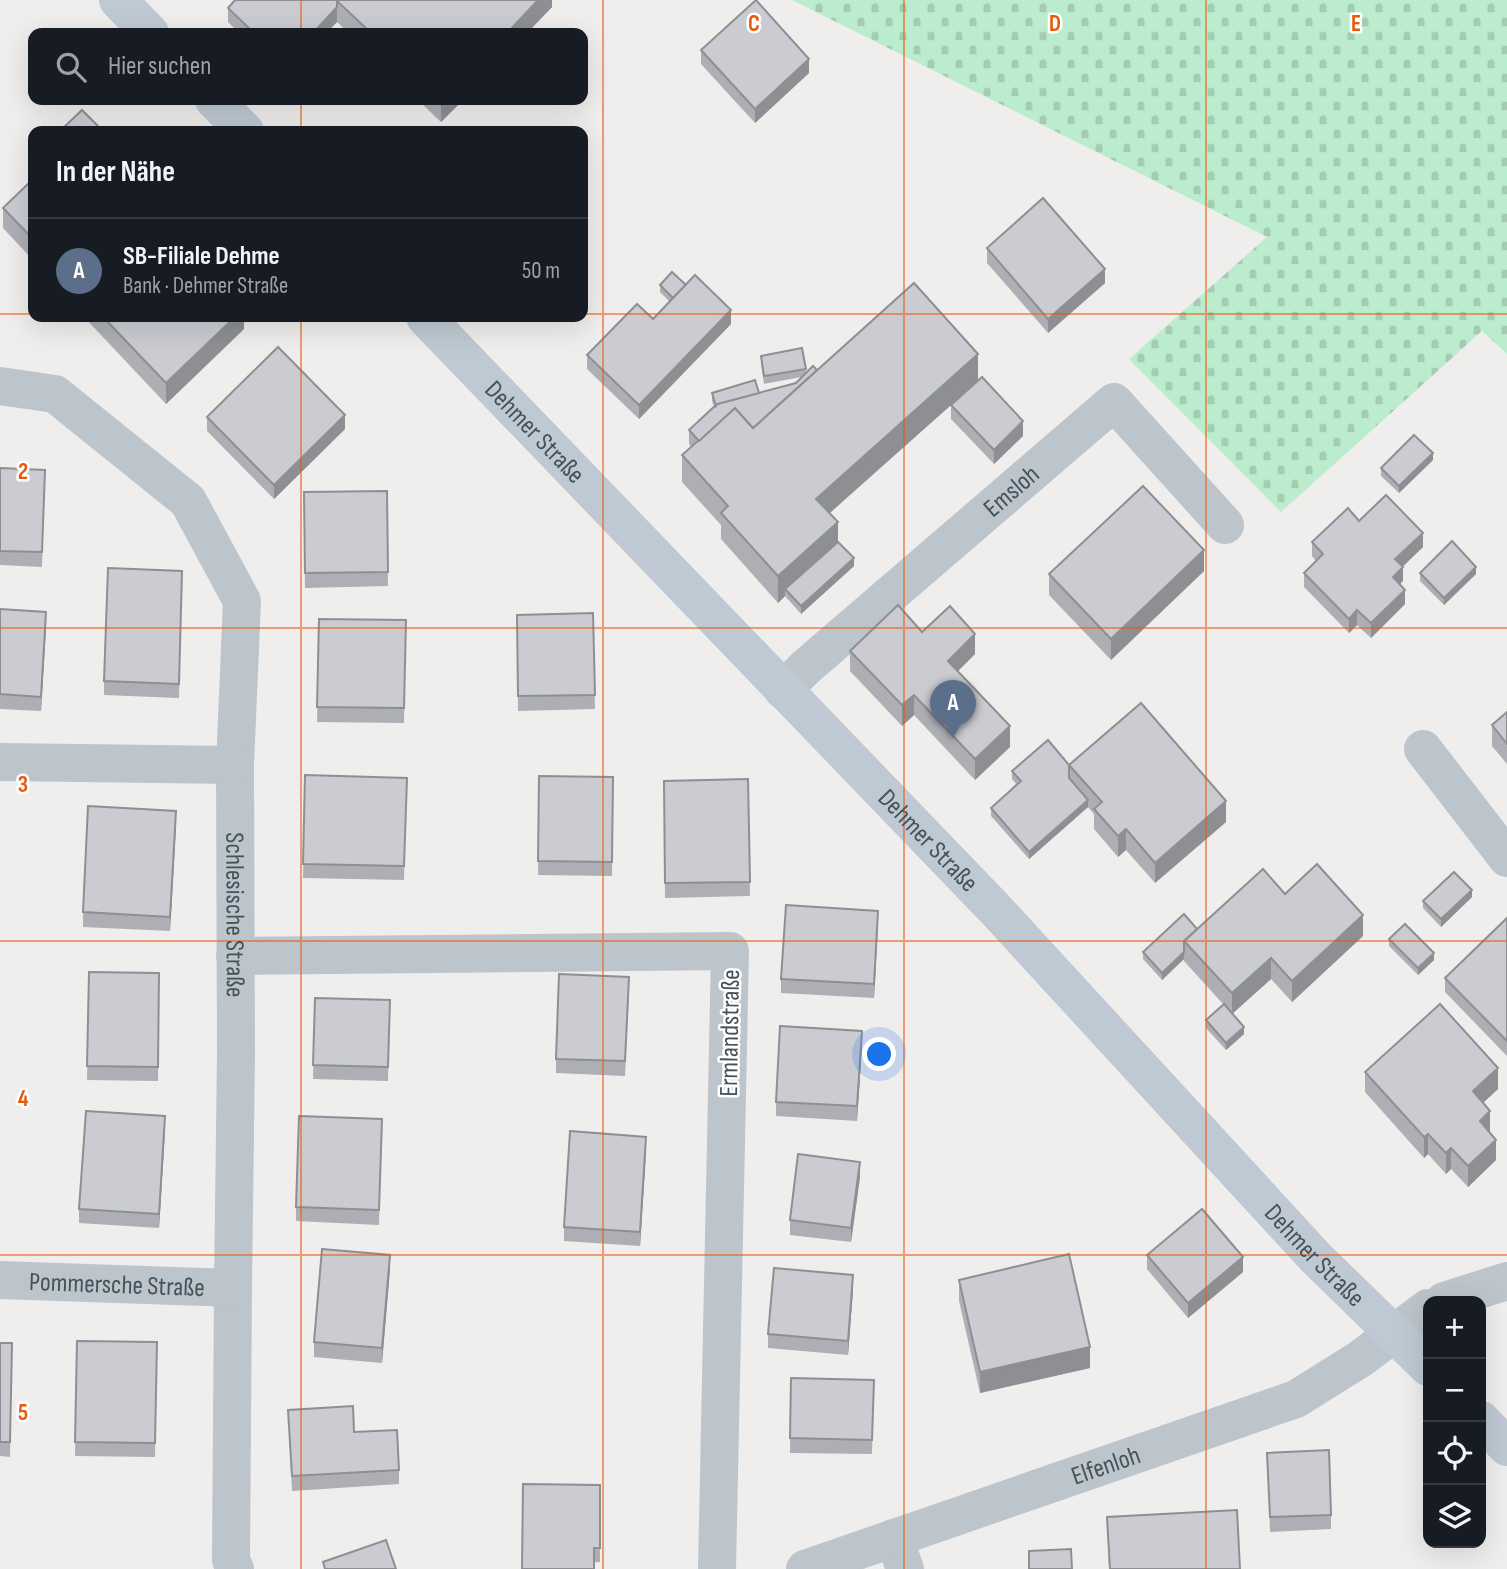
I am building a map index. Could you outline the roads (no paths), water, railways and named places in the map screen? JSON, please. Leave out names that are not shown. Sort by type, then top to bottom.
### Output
[{"type":"street","points":[[118,0],[145,28]]},
{"type":"street","points":[[220,105],[240,126]]},
{"type":"street","name":"Dehmer Straße","points":[[430,322],[995,909],[1316,1258],[1423,1362]]},
{"type":"street","name":"Schlesische Straße","points":[[0,386],[55,394],[188,501],[242,601],[235,765],[232,1560],[235,1569]]},
{"type":"street","name":"Emsloh","points":[[783,690],[806,667],[1114,402],[1225,525]]},
{"type":"street","points":[[1423,749],[1507,858]]},
{"type":"street","points":[[0,762],[235,765]]},
{"type":"street","name":"Ermlandstraße","points":[[235,956],[730,951],[717,1569]]},
{"type":"street","name":"Pommersche Straße","points":[[0,1280],[233,1288]]},
{"type":"street","points":[[1460,1296],[1507,1281]]},
{"type":"street","name":"Elfenloh","points":[[804,1569],[900,1554],[1296,1399],[1360,1359],[1423,1312]]},
{"type":"street","points":[[1483,1422],[1507,1447]]},
{"type":"place","name":"SB-Filiale Dehme","points":[[953,738]]}]
